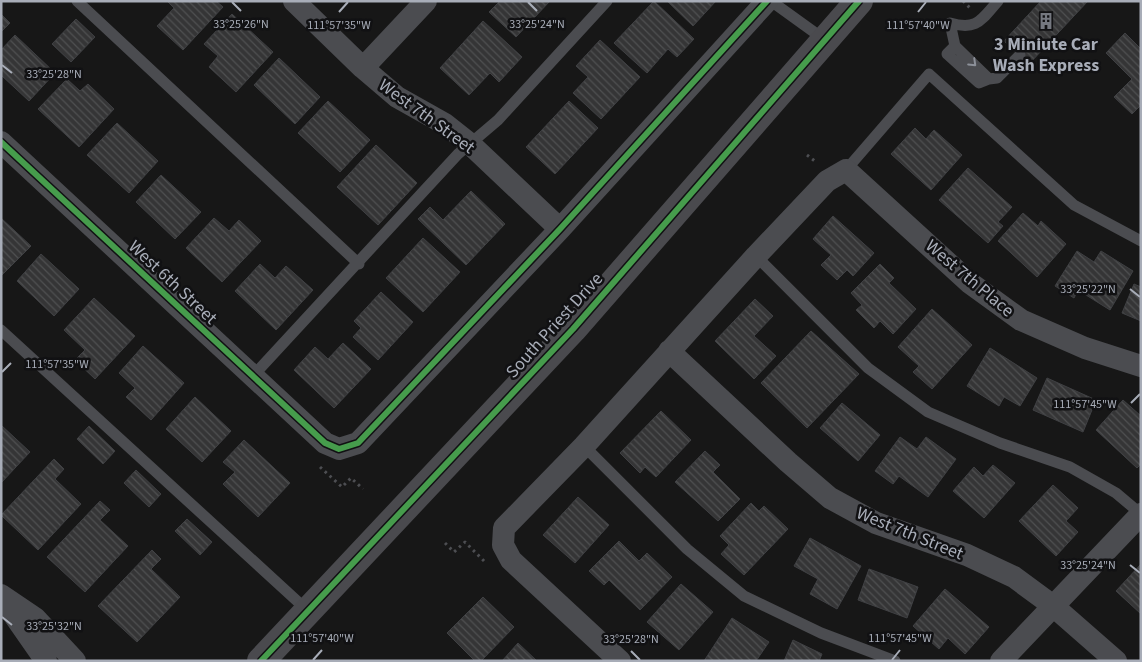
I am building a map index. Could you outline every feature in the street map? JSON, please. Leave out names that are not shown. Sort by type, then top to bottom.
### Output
[{"type":"main road","name":"South Priest Drive","points":[[262,661],[310,612],[573,329],[859,1]]},
{"type":"street","name":"West 7th Street","points":[[294,1],[363,68],[397,97],[445,124],[469,143],[560,229]]},
{"type":"street","points":[[363,68],[426,1]]},
{"type":"street","points":[[560,229],[769,1]]},
{"type":"street","name":"West 6th Street","points":[[1,142],[252,378],[324,443],[339,449],[358,444],[560,229]]},
{"type":"street","points":[[620,661],[512,560],[498,554],[504,528],[584,446],[756,256],[827,181],[846,170]]},
{"type":"street","name":"West 7th Place","points":[[846,170],[970,283],[1021,320],[1085,348],[1141,366]]},
{"type":"street","name":"West 7th Street","points":[[669,351],[788,462],[830,498],[876,522],[967,555],[1006,574],[1052,605],[1116,661]]},
{"type":"street","points":[[1000,661],[1141,514]]},
{"type":"street","points":[[1,596],[46,661]]},
{"type":"street","points":[[1,596],[35,618],[75,661]]},
{"type":"lane","points":[[77,1],[358,264]]},
{"type":"lane","points":[[252,378],[469,143],[498,120],[607,1]]},
{"type":"lane","points":[[769,1],[825,40]]},
{"type":"lane","points":[[998,1],[977,24],[965,27],[950,23],[955,46],[989,79],[997,78],[1020,55]]},
{"type":"lane","points":[[846,170],[929,74],[1074,205],[1141,241]]},
{"type":"lane","points":[[756,256],[868,368],[928,412],[1000,443],[1070,467],[1116,493],[1141,514]]},
{"type":"lane","points":[[1,330],[310,612]]},
{"type":"lane","points":[[584,446],[687,549],[744,596],[821,633],[895,661]]},
{"type":"path","points":[[963,1],[972,10]]},
{"type":"path","points":[[320,466],[342,487],[351,478],[363,490]]},
{"type":"path","points":[[444,543],[454,552],[465,542],[489,566],[498,554]]},
{"type":"building","points":[[167,1],[216,1],[223,7],[183,50],[157,26],[174,8]]},
{"type":"building","points":[[500,1],[550,1],[516,37],[489,12]]},
{"type":"building","points":[[654,1],[694,39],[677,57],[668,49],[647,73],[614,43]]},
{"type":"building","points":[[667,1],[716,1],[693,26]]},
{"type":"building","name":"3 Miniute Car Wash Express","points":[[1041,1],[1088,1],[1029,64],[1004,41]]},
{"type":"building","points":[[1,14],[10,23],[1,32]]},
{"type":"building","points":[[232,14],[273,52],[236,92],[209,67],[218,56],[204,44]]},
{"type":"building","points":[[76,19],[95,37],[71,62],[52,44]]},
{"type":"building","points":[[483,21],[522,57],[499,82],[490,73],[469,95],[440,68]]},
{"type":"building","points":[[1125,33],[1141,49],[1141,105],[1132,114],[1114,97],[1132,79],[1106,53]]},
{"type":"building","points":[[15,35],[55,73],[29,101],[1,75],[1,50]]},
{"type":"building","points":[[600,40],[640,77],[601,119],[573,93],[588,77],[576,66]]},
{"type":"building","points":[[279,58],[320,97],[295,124],[254,85]]},
{"type":"building","points":[[67,79],[80,91],[88,84],[114,109],[79,147],[38,109]]},
{"type":"building","points":[[328,101],[370,140],[340,172],[298,133]]},
{"type":"building","points":[[569,101],[598,128],[555,174],[526,147]]},
{"type":"building","points":[[117,123],[158,161],[129,193],[87,155]]},
{"type":"building","points":[[915,128],[926,139],[934,130],[962,155],[931,190],[891,154]]},
{"type":"building","points":[[376,145],[417,183],[378,225],[337,187]]},
{"type":"building","points":[[968,168],[1012,207],[998,222],[1003,226],[988,243],[939,200]]},
{"type":"building","points":[[161,175],[201,212],[175,239],[136,202]]},
{"type":"building","points":[[471,191],[505,224],[466,265],[418,219],[430,207],[443,220]]},
{"type":"building","points":[[1023,213],[1038,226],[1041,221],[1066,244],[1037,277],[998,241]]},
{"type":"building","points":[[833,216],[874,253],[853,276],[847,270],[837,280],[821,265],[831,255],[813,239]]},
{"type":"building","points":[[1,218],[31,246],[1,276]]},
{"type":"building","points":[[214,218],[229,231],[239,220],[261,241],[222,282],[186,248]]},
{"type":"building","points":[[423,238],[460,272],[423,312],[386,278]]},
{"type":"building","points":[[1077,251],[1094,262],[1101,251],[1133,271],[1110,310],[1078,290],[1074,298],[1055,286]]},
{"type":"building","points":[[41,254],[79,289],[54,316],[17,281]]},
{"type":"building","points":[[260,264],[275,278],[286,266],[313,290],[276,330],[235,291]]},
{"type":"building","points":[[880,264],[894,278],[889,283],[916,309],[893,334],[880,321],[874,328],[856,310],[862,305],[851,293]]},
{"type":"building","points":[[1134,284],[1141,287],[1141,321],[1122,313]]},
{"type":"building","points":[[381,292],[413,322],[378,360],[353,337],[361,328],[354,321]]},
{"type":"building","points":[[94,298],[135,336],[95,379],[75,360],[85,350],[64,330]]},
{"type":"building","points":[[755,299],[773,316],[754,336],[776,356],[754,379],[715,341]]},
{"type":"building","points":[[932,309],[972,345],[932,389],[913,372],[919,366],[898,347]]},
{"type":"building","points":[[811,331],[859,374],[807,428],[761,383]]},
{"type":"building","points":[[343,343],[371,369],[334,408],[294,370],[315,347],[328,359]]},
{"type":"building","points":[[143,346],[184,383],[151,420],[126,397],[135,388],[119,373]]},
{"type":"building","points":[[990,348],[1037,378],[1020,406],[1004,397],[999,406],[967,386]]},
{"type":"building","points":[[1047,378],[1096,400],[1083,432],[1033,410]]},
{"type":"building","points":[[195,397],[231,431],[202,462],[166,429]]},
{"type":"building","points":[[1123,400],[1141,416],[1141,464],[1137,468],[1096,430]]},
{"type":"building","points":[[842,403],[880,435],[858,461],[820,428]]},
{"type":"building","points":[[661,411],[691,440],[656,477],[645,467],[640,473],[620,453]]},
{"type":"building","points":[[1,425],[30,452],[1,483]]},
{"type":"building","points":[[89,426],[115,451],[103,464],[77,439]]},
{"type":"building","points":[[900,437],[917,449],[926,437],[956,459],[928,497],[899,476],[893,484],[875,471]]},
{"type":"building","points":[[244,440],[290,483],[258,517],[223,484],[235,472],[223,462]]},
{"type":"building","points":[[705,451],[720,465],[713,472],[740,499],[718,521],[675,482]]},
{"type":"building","points":[[54,459],[64,469],[55,479],[81,504],[38,550],[1,515]]},
{"type":"building","points":[[993,465],[1015,483],[984,518],[953,491],[974,467],[983,476]]},
{"type":"building","points":[[136,470],[161,494],[149,507],[124,483]]},
{"type":"building","points":[[1053,485],[1078,508],[1066,521],[1078,532],[1056,556],[1019,521]]},
{"type":"building","points":[[578,497],[609,525],[575,563],[543,535]]},
{"type":"building","points":[[100,501],[110,510],[100,520],[128,546],[85,592],[47,557]]},
{"type":"building","points":[[751,503],[759,511],[764,506],[788,529],[744,575],[721,554],[729,545],[720,536]]},
{"type":"building","points":[[187,519],[212,542],[200,555],[175,531]]},
{"type":"building","points":[[810,538],[861,566],[837,609],[810,594],[818,579],[794,566]]},
{"type":"building","points":[[619,541],[639,561],[647,553],[672,577],[640,610],[609,580],[604,585],[589,571]]},
{"type":"building","points":[[152,550],[161,559],[151,569],[180,597],[137,642],[98,606]]},
{"type":"building","points":[[1141,566],[1141,614],[1116,591]]},
{"type":"building","points":[[869,569],[918,587],[907,618],[858,600]]},
{"type":"building","points":[[681,584],[713,612],[679,650],[647,622]]},
{"type":"building","points":[[945,589],[989,627],[965,654],[948,638],[939,649],[913,626]]},
{"type":"building","points":[[483,597],[514,627],[481,661],[475,661],[447,633]]},
{"type":"building","points":[[732,618],[769,642],[756,661],[704,661]]},
{"type":"building","points":[[793,640],[822,654],[819,661],[784,661]]},
{"type":"building","points":[[518,643],[537,661],[502,661]]},
{"type":"cycle path","points":[[1,142],[325,443],[339,449],[358,443],[560,229],[767,1]]},
{"type":"cycle path","points":[[261,661],[573,329],[859,1]]},
{"type":"place","name":"3 Miniute Car Wash Express","points":[[1046,21]]}]
